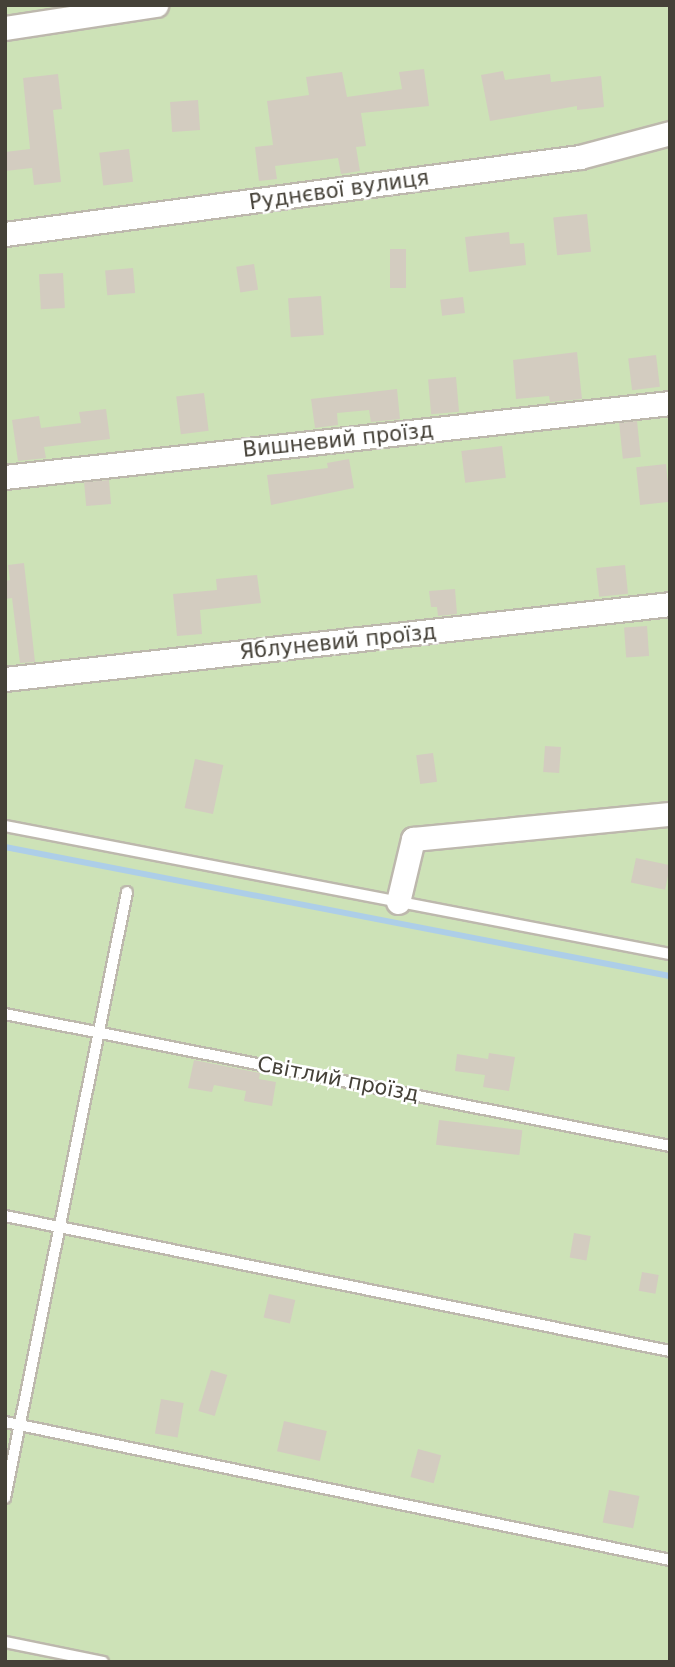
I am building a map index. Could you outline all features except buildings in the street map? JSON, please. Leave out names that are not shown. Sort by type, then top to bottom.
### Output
[{"type":"street","points":[[5,28],[156,5]]},
{"type":"street","name":"Руднєвої вулиця","points":[[5,234],[580,158],[670,133]]},
{"type":"street","name":"Вишневий проїзд","points":[[5,477],[670,403]]},
{"type":"street","name":"Яблуневий проїзд","points":[[5,679],[670,604]]},
{"type":"street","points":[[398,902],[413,839],[670,814]]},
{"type":"lane","points":[[5,826],[670,954]]},
{"type":"lane","points":[[5,1498],[101,1032],[127,892]]},
{"type":"lane","name":"Світлий проїзд","points":[[5,1014],[670,1146]]},
{"type":"lane","points":[[5,1216],[670,1351]]},
{"type":"lane","points":[[5,1422],[670,1560]]},
{"type":"lane","points":[[5,1642],[103,1662]]},
{"type":"green space","points":[[5,5],[670,5],[670,1662],[5,1662]]},
{"type":"waterway","points":[[5,847],[670,976]]}]
